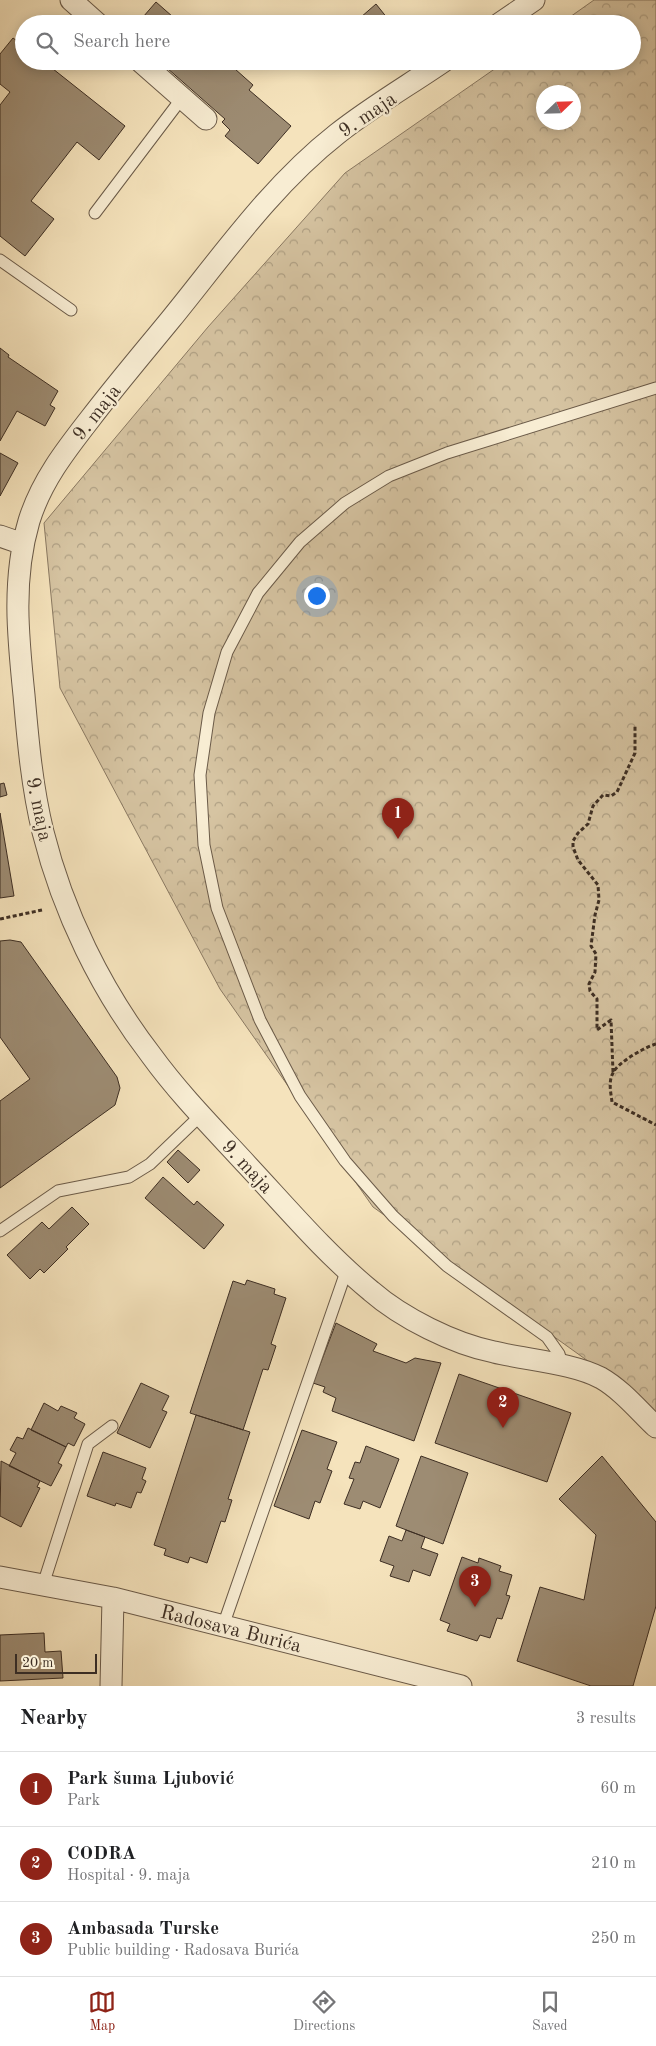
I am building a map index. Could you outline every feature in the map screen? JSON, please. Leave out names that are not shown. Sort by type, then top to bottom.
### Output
[{"type":"street","points":[[72,0],[88,15]]},
{"type":"street","points":[[512,15],[534,0]]},
{"type":"street","points":[[150,70],[206,119]]},
{"type":"street","name":"9. maja","points":[[431,70],[338,133],[280,186],[140,356],[61,457],[45,482],[30,518],[19,572],[18,646],[30,759],[44,834],[53,866],[88,952],[115,1002],[150,1055],[201,1115],[307,1230],[372,1292],[397,1311],[423,1326],[487,1351],[586,1372],[602,1379],[617,1390],[656,1427]]},
{"type":"street","points":[[0,536],[24,544]]},
{"type":"street","name":"Radosava Burića","points":[[0,1577],[113,1598],[461,1686]]},
{"type":"street","points":[[111,1686],[113,1598]]},
{"type":"lane","points":[[94,213],[182,98]]},
{"type":"lane","points":[[0,260],[72,310]]},
{"type":"lane","points":[[563,1367],[559,1354],[547,1337],[447,1266],[394,1216],[345,1161],[300,1096],[260,1020],[217,908],[204,845],[200,775],[209,713],[227,652],[258,593],[300,542],[345,503],[389,476],[447,453],[656,388]]},
{"type":"lane","points":[[0,1231],[58,1191],[129,1177],[150,1164],[201,1115]]},
{"type":"lane","points":[[223,1626],[347,1269]]},
{"type":"lane","points":[[43,1585],[88,1444],[112,1426]]},
{"type":"path","points":[[635,725],[635,753],[617,792],[611,796],[603,795],[593,806],[588,824],[578,833],[573,841],[573,847],[578,860],[598,885],[599,900],[591,946],[596,954],[595,972],[589,984],[590,991],[597,999],[597,1030],[611,1020],[613,1072],[610,1085],[612,1102],[656,1125]]},
{"type":"path","points":[[0,918],[68,906]]},
{"type":"path","points":[[613,1072],[642,1048],[656,1044]]},
{"type":"green space","points":[[594,0],[656,0],[656,1416],[627,1389],[373,1207],[220,989],[60,688],[44,523],[208,327],[345,173],[493,70],[641,70],[641,15],[573,15]]},
{"type":"building","points":[[156,2],[171,15],[145,15]]},
{"type":"building","points":[[376,4],[385,15],[363,15]]},
{"type":"building","points":[[13,38],[15,39],[15,70],[54,70],[125,126],[99,160],[77,142],[31,201],[54,219],[25,256],[0,236],[0,105],[10,92],[0,84],[0,54]]},
{"type":"building","points":[[169,70],[236,70],[253,85],[249,90],[291,126],[258,164],[225,136],[230,130],[222,122],[225,119]]},
{"type":"building","points":[[0,348],[9,355],[8,357],[58,391],[50,405],[55,408],[45,426],[17,411],[0,441]]},
{"type":"building","points":[[0,453],[18,463],[0,496]]},
{"type":"building","points":[[4,783],[7,795],[0,797],[0,784]]},
{"type":"building","points":[[0,813],[14,896],[0,898]]},
{"type":"building","points":[[0,941],[21,942],[117,1077],[120,1088],[115,1105],[0,1188],[0,1101],[30,1079],[0,1037]]},
{"type":"building","points":[[178,1150],[200,1170],[188,1183],[167,1162]]},
{"type":"building","points":[[163,1177],[194,1205],[197,1201],[224,1225],[204,1249],[145,1198]]},
{"type":"building","points":[[72,1207],[89,1224],[44,1273],[40,1269],[30,1279],[7,1255],[42,1222],[49,1229]]},
{"type":"building","points":[[247,1280],[275,1289],[274,1294],[286,1298],[271,1344],[276,1346],[268,1370],[263,1369],[243,1430],[190,1413],[233,1281],[245,1285]]},
{"type":"building","points":[[336,1323],[377,1344],[373,1351],[406,1363],[415,1358],[441,1363],[414,1441],[332,1411],[336,1398],[323,1392],[325,1387],[313,1383]]},
{"type":"building","points":[[459,1374],[571,1413],[547,1482],[435,1443]]},
{"type":"building","points":[[141,1383],[169,1396],[162,1410],[167,1412],[150,1448],[117,1433]]},
{"type":"building","points":[[44,1403],[58,1411],[61,1406],[77,1413],[74,1418],[85,1424],[74,1446],[68,1443],[66,1447],[31,1430]]},
{"type":"building","points":[[196,1415],[250,1432],[228,1499],[232,1500],[225,1522],[221,1521],[207,1563],[190,1557],[188,1563],[164,1555],[166,1549],[154,1545]]},
{"type":"building","points":[[28,1428],[66,1447],[58,1463],[62,1465],[51,1486],[9,1466],[16,1453],[10,1450],[17,1437],[23,1439]]},
{"type":"building","points":[[302,1430],[337,1442],[327,1469],[332,1471],[320,1503],[315,1501],[309,1519],[274,1506]]},
{"type":"building","points":[[366,1446],[399,1459],[380,1508],[363,1501],[360,1509],[344,1504],[354,1479],[349,1478],[355,1462],[360,1463]]},
{"type":"building","points":[[103,1452],[146,1468],[142,1479],[146,1481],[141,1493],[137,1492],[131,1508],[116,1503],[115,1506],[87,1496]]},
{"type":"building","points":[[421,1456],[468,1473],[443,1544],[396,1526]]},
{"type":"building","points":[[602,1456],[656,1522],[656,1606],[633,1686],[591,1686],[517,1661],[540,1587],[584,1600],[596,1535],[559,1499]]},
{"type":"building","points":[[1,1461],[40,1481],[37,1487],[40,1488],[21,1527],[0,1516]]},
{"type":"building","points":[[406,1530],[425,1537],[421,1548],[438,1554],[430,1576],[413,1570],[409,1582],[390,1576],[394,1566],[380,1561],[389,1536],[402,1541]]},
{"type":"building","points":[[462,1557],[478,1563],[479,1558],[501,1566],[499,1571],[512,1575],[506,1595],[510,1596],[502,1619],[497,1618],[490,1638],[480,1635],[477,1641],[447,1631],[450,1624],[440,1620]]},
{"type":"building","points":[[44,1633],[45,1652],[61,1651],[63,1678],[0,1681],[0,1635]]},
{"type":"place","name":"Park šuma Ljubović","points":[[398,839]]},
{"type":"place","name":"CODRA","points":[[503,1428]]},
{"type":"place","name":"Ambasada Turske","points":[[475,1607]]}]
